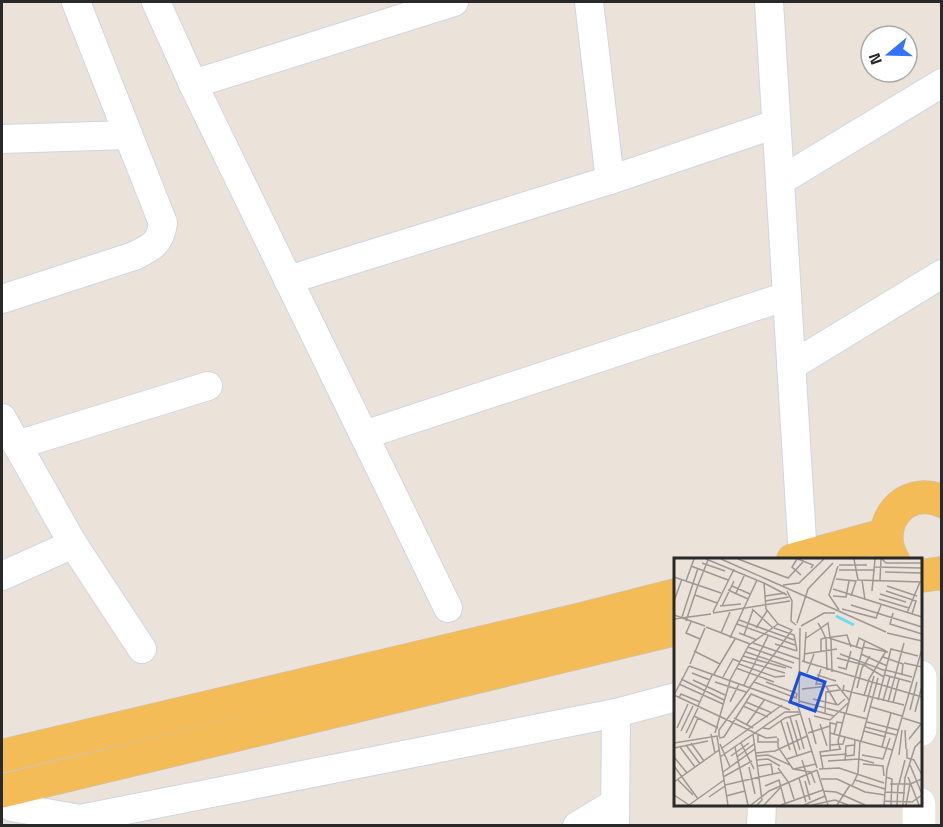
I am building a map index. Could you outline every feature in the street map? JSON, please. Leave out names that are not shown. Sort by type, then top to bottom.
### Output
[{"type":"main road","points":[[806,558],[889,547],[889,520],[898,508],[910,500],[924,497],[942,501]]},
{"type":"main road","points":[[922,576],[942,573]]},
{"type":"main road","points":[[2,756],[674,596]]},
{"type":"main road","points":[[3,790],[674,628]]},
{"type":"street","points":[[2,299],[134,256],[154,246],[161,235],[163,223],[76,2]]},
{"type":"street","points":[[156,2],[193,84],[448,608]]},
{"type":"street","points":[[193,84],[454,2]]},
{"type":"street","points":[[589,2],[610,180]]},
{"type":"street","points":[[769,2],[791,366],[798,558]]},
{"type":"street","points":[[780,181],[942,83]]},
{"type":"street","points":[[288,280],[610,180],[776,124]]},
{"type":"street","points":[[2,139],[128,135]]},
{"type":"street","points":[[791,366],[942,274]]},
{"type":"street","points":[[364,435],[787,296]]},
{"type":"street","points":[[16,445],[208,386]]},
{"type":"street","points":[[2,418],[73,544],[142,649]]},
{"type":"street","points":[[2,576],[73,544]]},
{"type":"street","points":[[3,790],[12,807],[81,822],[616,713],[674,698]]},
{"type":"street","points":[[577,825],[615,814],[616,713]]},
{"type":"street","points":[[761,825],[762,806]]},
{"type":"street","points":[[919,806],[919,825]]}]
